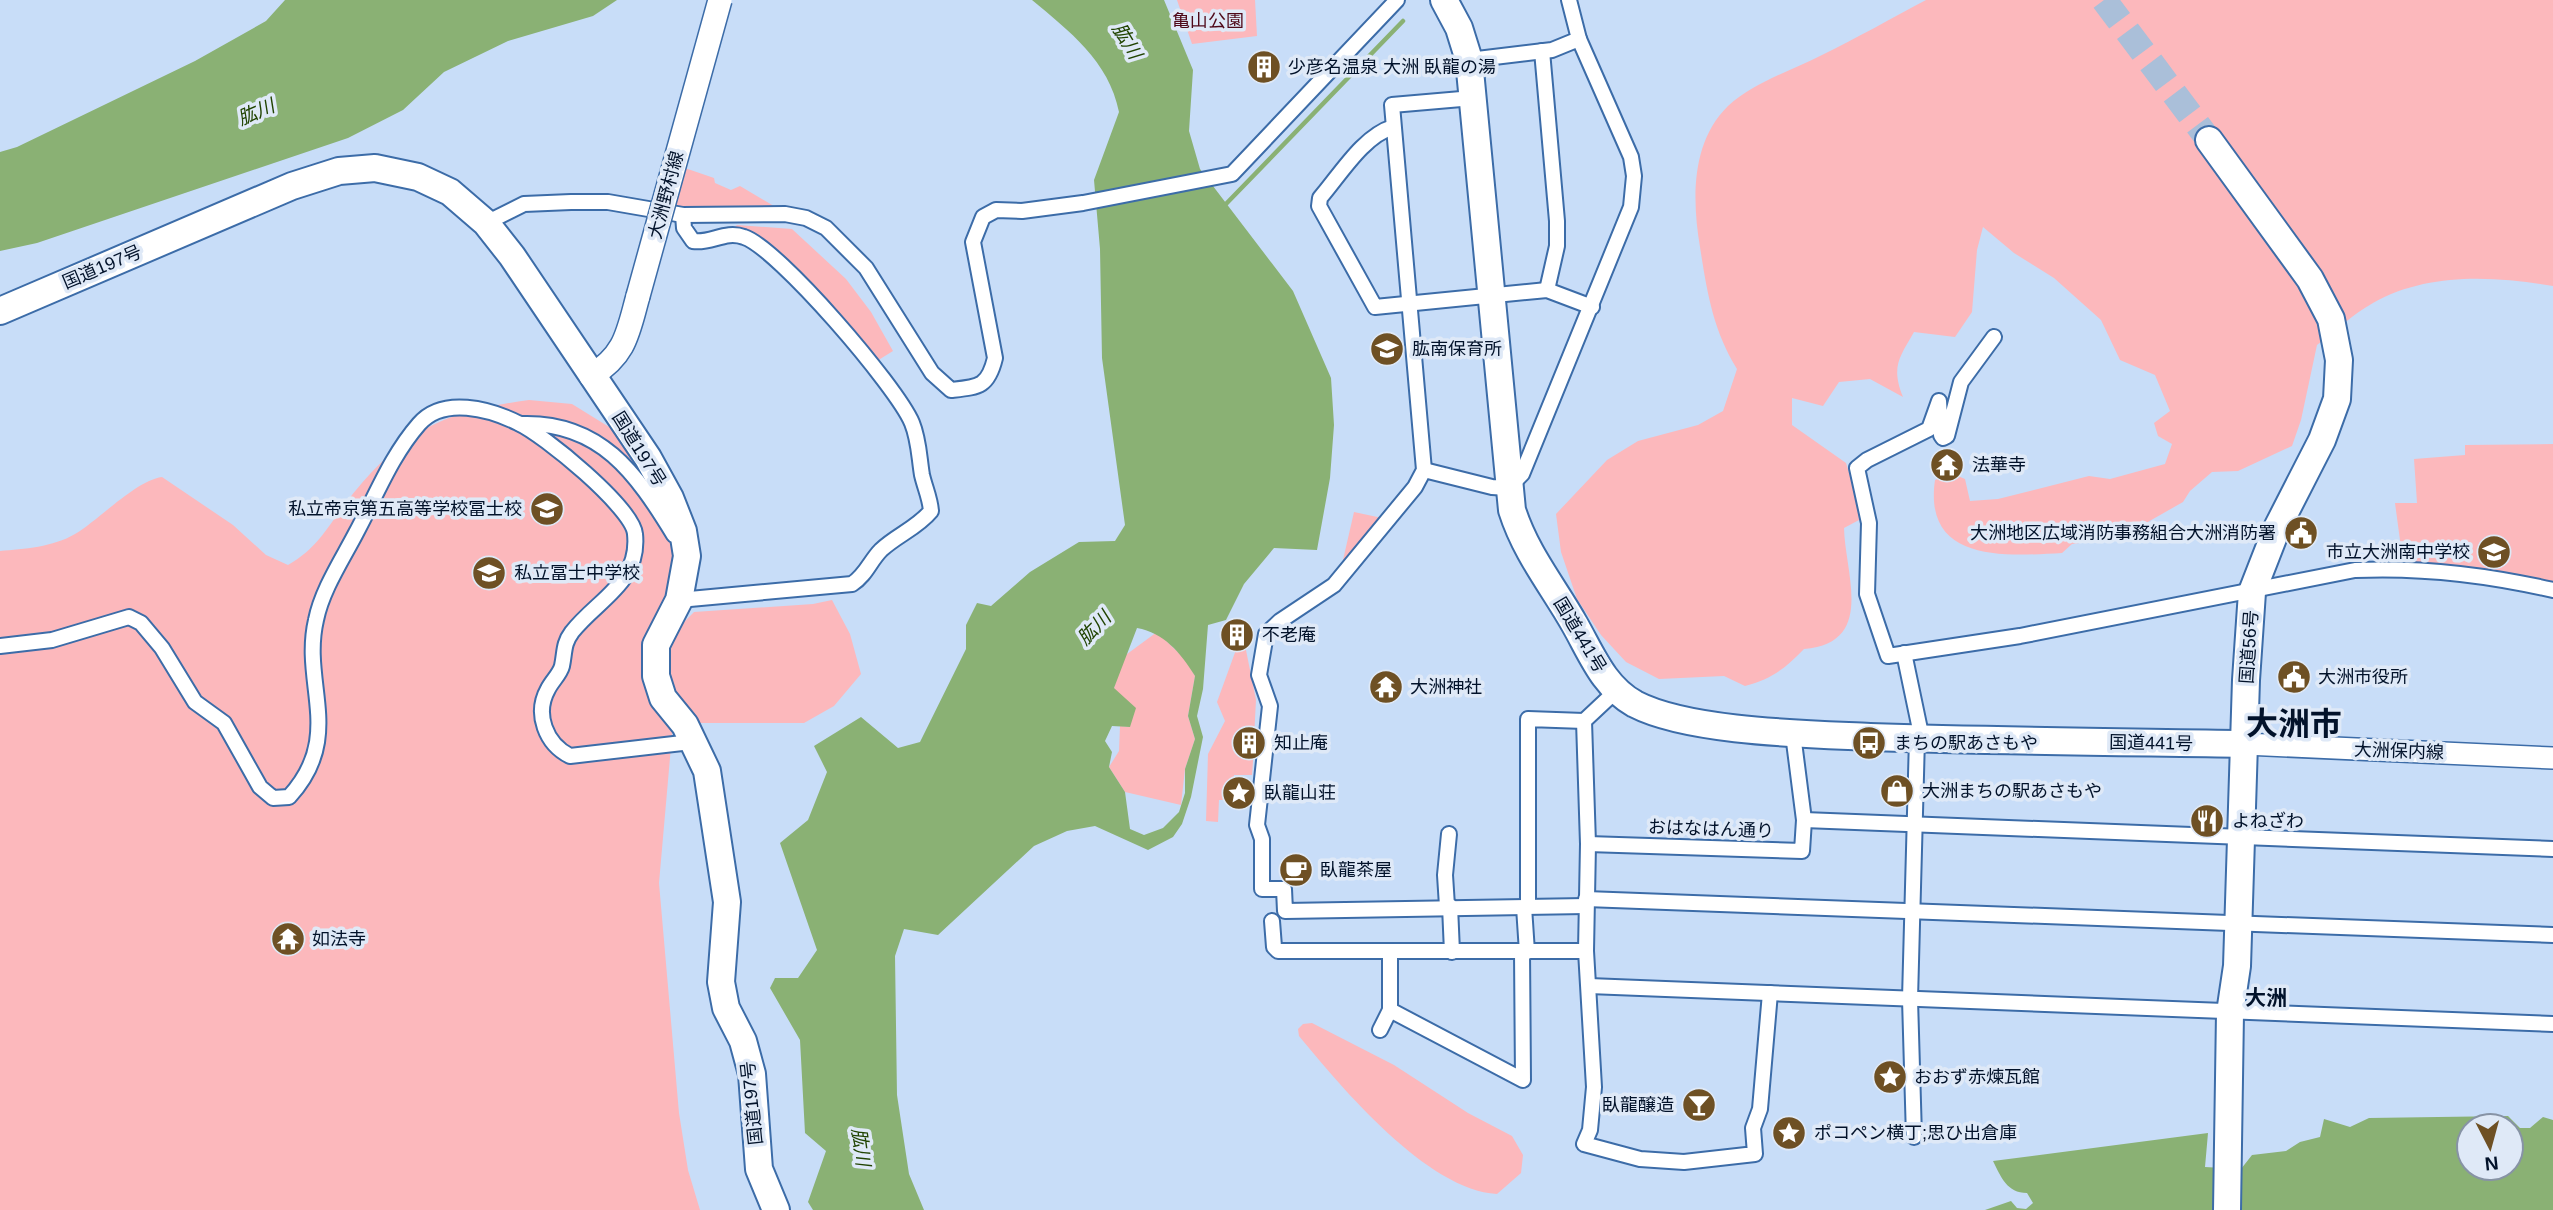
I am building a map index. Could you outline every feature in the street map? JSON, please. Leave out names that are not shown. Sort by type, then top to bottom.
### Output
[{"type":"highway","name":"国道441号","points":[[1444,0],[1459,28],[1469,60],[1493,296],[1508,488],[1521,538],[1530,556],[1575,624],[1598,668],[1616,691],[1637,704],[1688,720],[1793,734],[1919,739],[2245,744]]},
{"type":"highway","name":"国道56号","points":[[2209,139],[2310,279],[2331,319],[2339,360],[2337,399],[2322,440],[2277,528],[2252,592],[2246,680],[2237,966],[2230,1013],[2227,1210]]},
{"type":"highway","name":"国道197号","points":[[0,311],[292,186],[339,171],[375,168],[418,177],[450,192],[485,223],[512,256],[648,458],[670,498],[683,531],[687,556],[679,600],[656,645],[656,676],[663,698],[685,725],[707,771],[727,902],[721,982],[726,1008],[743,1041],[752,1074],[759,1169],[776,1210]]},
{"type":"main road","name":"大洲野村線","points":[[591,376],[607,366],[625,345],[720,0]]},
{"type":"main road","name":"大洲保内線","points":[[2245,744],[2553,758]]},
{"type":"street","points":[[485,223],[524,204],[571,202],[608,202],[683,215],[785,214],[806,218],[826,228],[866,268],[932,373],[951,390],[977,387],[990,376],[995,358],[973,242],[983,217],[996,209],[1022,211],[1083,203],[1232,174],[1397,0]]},
{"type":"street","points":[[1424,470],[1492,487],[1508,488],[1522,474],[1632,207],[1634,176],[1630,157],[1579,39],[1569,0]]},
{"type":"street","points":[[1469,60],[1542,51],[1579,39]]},
{"type":"street","points":[[1542,51],[1557,221],[1557,246],[1547,290]]},
{"type":"street","points":[[1473,98],[1392,105],[1407,304],[1424,470],[1415,487],[1334,585],[1280,621],[1266,634],[1259,675],[1269,706],[1257,825],[1262,839],[1262,889],[1284,889],[1285,911],[1449,906],[1526,907],[1586,902],[1912,909],[2553,935]]},
{"type":"street","points":[[1393,127],[1384,130],[1363,148],[1320,198],[1319,206],[1375,307],[1547,290],[1592,307]]},
{"type":"street","points":[[679,600],[852,584],[862,578],[885,547],[919,525],[931,511],[920,447],[911,422],[868,358],[766,251],[746,237],[730,234],[705,243],[693,241],[684,228],[683,215]]},
{"type":"street","points":[[1994,337],[1961,382],[1947,436],[1943,438],[1941,435],[1939,401],[1929,429],[1867,460],[1857,468],[1869,523],[1867,594],[1886,655],[2020,636],[2356,570],[2403,568],[2553,590]]},
{"type":"street","points":[[0,646],[52,640],[129,617],[141,623],[162,648],[195,702],[224,723],[260,787],[273,797],[289,797],[304,781],[316,751],[320,713],[314,644],[316,620],[378,484],[426,415],[468,407],[521,424],[599,484],[622,509],[635,531],[635,559],[626,578],[573,631],[562,647],[562,668],[546,691],[545,732],[555,748],[570,756],[691,742]]},
{"type":"street","points":[[521,424],[548,423],[593,439],[614,454],[652,499],[687,556]]},
{"type":"street","points":[[1903,653],[1919,739],[1910,999],[1914,1137]]},
{"type":"street","points":[[1390,1010],[1523,1080],[1528,719],[1584,721],[1616,691]]},
{"type":"street","points":[[1584,721],[1588,844],[1586,951],[1594,1087],[1590,1130],[1584,1144],[1640,1159],[1684,1162],[1755,1154],[1754,1128],[1760,1109],[1770,993]]},
{"type":"street","points":[[1793,734],[1804,820],[2553,849]]},
{"type":"street","name":"おはなはん通り","points":[[1588,844],[1802,851],[1804,820]]},
{"type":"street","points":[[1449,834],[1445,875],[1452,953]]},
{"type":"street","points":[[1272,920],[1274,947],[1278,951],[1586,951]]},
{"type":"street","points":[[1380,1030],[1390,1010],[1390,951]]},
{"type":"street","points":[[1588,985],[2553,1024]]},
{"type":"green space","name":"亀山公園","points":[[1177,0],[1255,0],[1257,36],[1192,44]]},
{"type":"green space","points":[[1926,0],[2553,0],[2553,286],[2485,279],[2438,281],[2394,293],[2373,303],[2317,345],[2301,420],[2292,446],[2238,471],[2212,472],[2190,491],[2183,502],[2132,531],[2108,539],[2072,544],[2062,553],[1994,553],[1973,549],[1955,540],[1942,527],[1935,507],[1935,480],[1951,473],[1965,479],[1970,501],[1998,499],[2089,476],[2110,479],[2165,464],[2172,444],[2158,436],[2154,423],[2170,411],[2155,375],[2120,360],[2101,320],[2054,278],[2014,253],[1983,227],[1977,250],[1972,312],[1955,337],[1914,332],[1898,363],[1899,387],[1903,397],[1870,379],[1839,382],[1823,406],[1792,398],[1792,425],[1846,463],[1855,492],[1859,520],[1844,528],[1851,604],[1849,620],[1841,634],[1826,644],[1804,649],[1777,672],[1745,686],[1724,676],[1659,679],[1626,662],[1601,635],[1577,599],[1561,552],[1556,514],[1607,460],[1638,441],[1698,425],[1723,411],[1737,369],[1722,340],[1708,295],[1696,210],[1697,172],[1701,154],[1716,120],[1728,106],[1749,90]]},
{"type":"green space","points":[[679,166],[714,178],[715,183],[731,190],[740,186],[779,209],[668,208]]},
{"type":"green space","points":[[737,225],[792,229],[846,279],[871,312],[893,351],[872,364],[811,296],[732,229]]},
{"type":"green space","points":[[529,400],[572,404],[614,430],[658,490],[680,539],[683,623],[694,612],[813,604],[832,600],[850,634],[861,674],[834,706],[804,723],[697,723],[675,701],[659,883],[679,1113],[688,1170],[700,1210],[0,1210],[0,551],[38,547],[75,534],[140,486],[162,477],[233,525],[266,555],[288,565],[315,544],[369,475],[407,441],[448,418]]},
{"type":"green space","points":[[2553,444],[2553,586],[2417,565],[2402,555],[2395,503],[2417,503],[2414,459],[2465,455],[2465,445]]},
{"type":"green space","points":[[1354,512],[1382,518],[1349,563],[1343,560]]},
{"type":"green space","points":[[1157,632],[1185,659],[1195,676],[1188,716],[1195,739],[1185,769],[1181,805],[1125,792],[1109,767],[1119,751],[1120,726],[1130,727],[1114,688],[1123,657]]},
{"type":"green space","points":[[1244,640],[1256,700],[1254,738],[1245,738],[1244,748],[1254,748],[1252,775],[1234,775],[1233,792],[1224,792],[1224,800],[1219,800],[1218,822],[1206,821],[1208,754],[1225,721],[1217,702],[1237,647],[1236,641]]},
{"type":"green space","points":[[1312,1023],[1394,1065],[1468,1113],[1512,1136],[1523,1155],[1521,1173],[1497,1194],[1470,1188],[1443,1175],[1415,1156],[1362,1108],[1299,1036],[1298,1029],[1303,1024]]},
{"type":"water","name":"肱川","points":[[285,0],[617,0],[593,16],[508,41],[444,72],[403,110],[348,138],[37,243],[0,251],[0,152],[17,147],[195,61],[266,21]]},
{"type":"water","name":"肱川","points":[[1032,0],[1164,0],[1193,70],[1189,131],[1200,169],[1293,291],[1331,378],[1334,425],[1330,478],[1317,550],[1274,548],[1244,584],[1226,620],[1208,625],[1203,689],[1197,716],[1203,737],[1191,797],[1182,824],[1173,837],[1148,850],[1095,826],[1067,831],[1034,846],[938,935],[904,929],[895,956],[897,1095],[909,1174],[924,1210],[813,1210],[808,1202],[826,1151],[805,1133],[800,1040],[770,988],[775,978],[798,978],[817,950],[780,843],[808,820],[827,772],[814,746],[861,717],[898,748],[920,742],[966,649],[966,625],[977,603],[991,606],[1030,572],[1079,542],[1115,541],[1125,525],[1102,358],[1100,249],[1094,180],[1119,112],[1114,94],[1097,62],[1086,48]],"holes":[[[1137,628],[1170,645],[1195,676],[1188,716],[1195,739],[1185,769],[1185,793],[1179,812],[1163,828],[1144,835],[1130,829],[1125,792],[1109,767],[1112,752],[1105,741],[1112,726],[1130,727],[1136,708],[1114,688]]]},
{"type":"water","points":[[2455,1117],[2455,1182],[2525,1182],[2525,1128],[2530,1128],[2543,1117],[2553,1120],[2553,1210],[1985,1210],[2011,1201],[2017,1208],[2026,1209],[2033,1203],[2027,1193],[2014,1190],[2006,1183],[1993,1161],[2208,1133],[2205,1167],[2241,1169],[2252,1155],[2286,1151],[2300,1142],[2320,1137],[2324,1119],[2350,1127],[2369,1118]]},
{"type":"waterway","points":[[1224,206],[1403,21]]},
{"type":"tunnel","points":[[2104,0],[2209,140]]},
{"type":"place","name":"少彦名温泉 大洲 臥龍の湯","points":[[1264,67]]},
{"type":"place","name":"肱南保育所","points":[[1387,349]]},
{"type":"place","name":"法華寺","points":[[1947,465]]},
{"type":"place","name":"私立帝京第五高等学校冨士校","points":[[547,509]]},
{"type":"place","name":"大洲地区広域消防事務組合大洲消防署","points":[[2301,533]]},
{"type":"place","name":"市立大洲南中学校","points":[[2494,552]]},
{"type":"place","name":"私立冨士中学校","points":[[489,573]]},
{"type":"place","name":"不老庵","points":[[1237,635]]},
{"type":"place","name":"大洲市役所","points":[[2294,677]]},
{"type":"place","name":"大洲神社","points":[[1386,687]]},
{"type":"place","name":"知止庵","points":[[1249,743]]},
{"type":"place","name":"まちの駅あさもや","points":[[1869,743]]},
{"type":"place","name":"大洲まちの駅あさもや","points":[[1897,791]]},
{"type":"place","name":"臥龍山荘","points":[[1239,793]]},
{"type":"place","name":"よねざわ","points":[[2207,821]]},
{"type":"place","name":"臥龍茶屋","points":[[1296,870]]},
{"type":"place","name":"如法寺","points":[[288,939]]},
{"type":"place","name":"おおず赤煉瓦館","points":[[1890,1077]]},
{"type":"place","name":"臥龍醸造","points":[[1699,1105]]},
{"type":"place","name":"ポコペン横丁;思ひ出倉庫","points":[[1789,1133]]},
{"type":"district","name":"大洲市","points":[[2294,724]]},
{"type":"district","name":"大洲","points":[[2266,997]]}]
